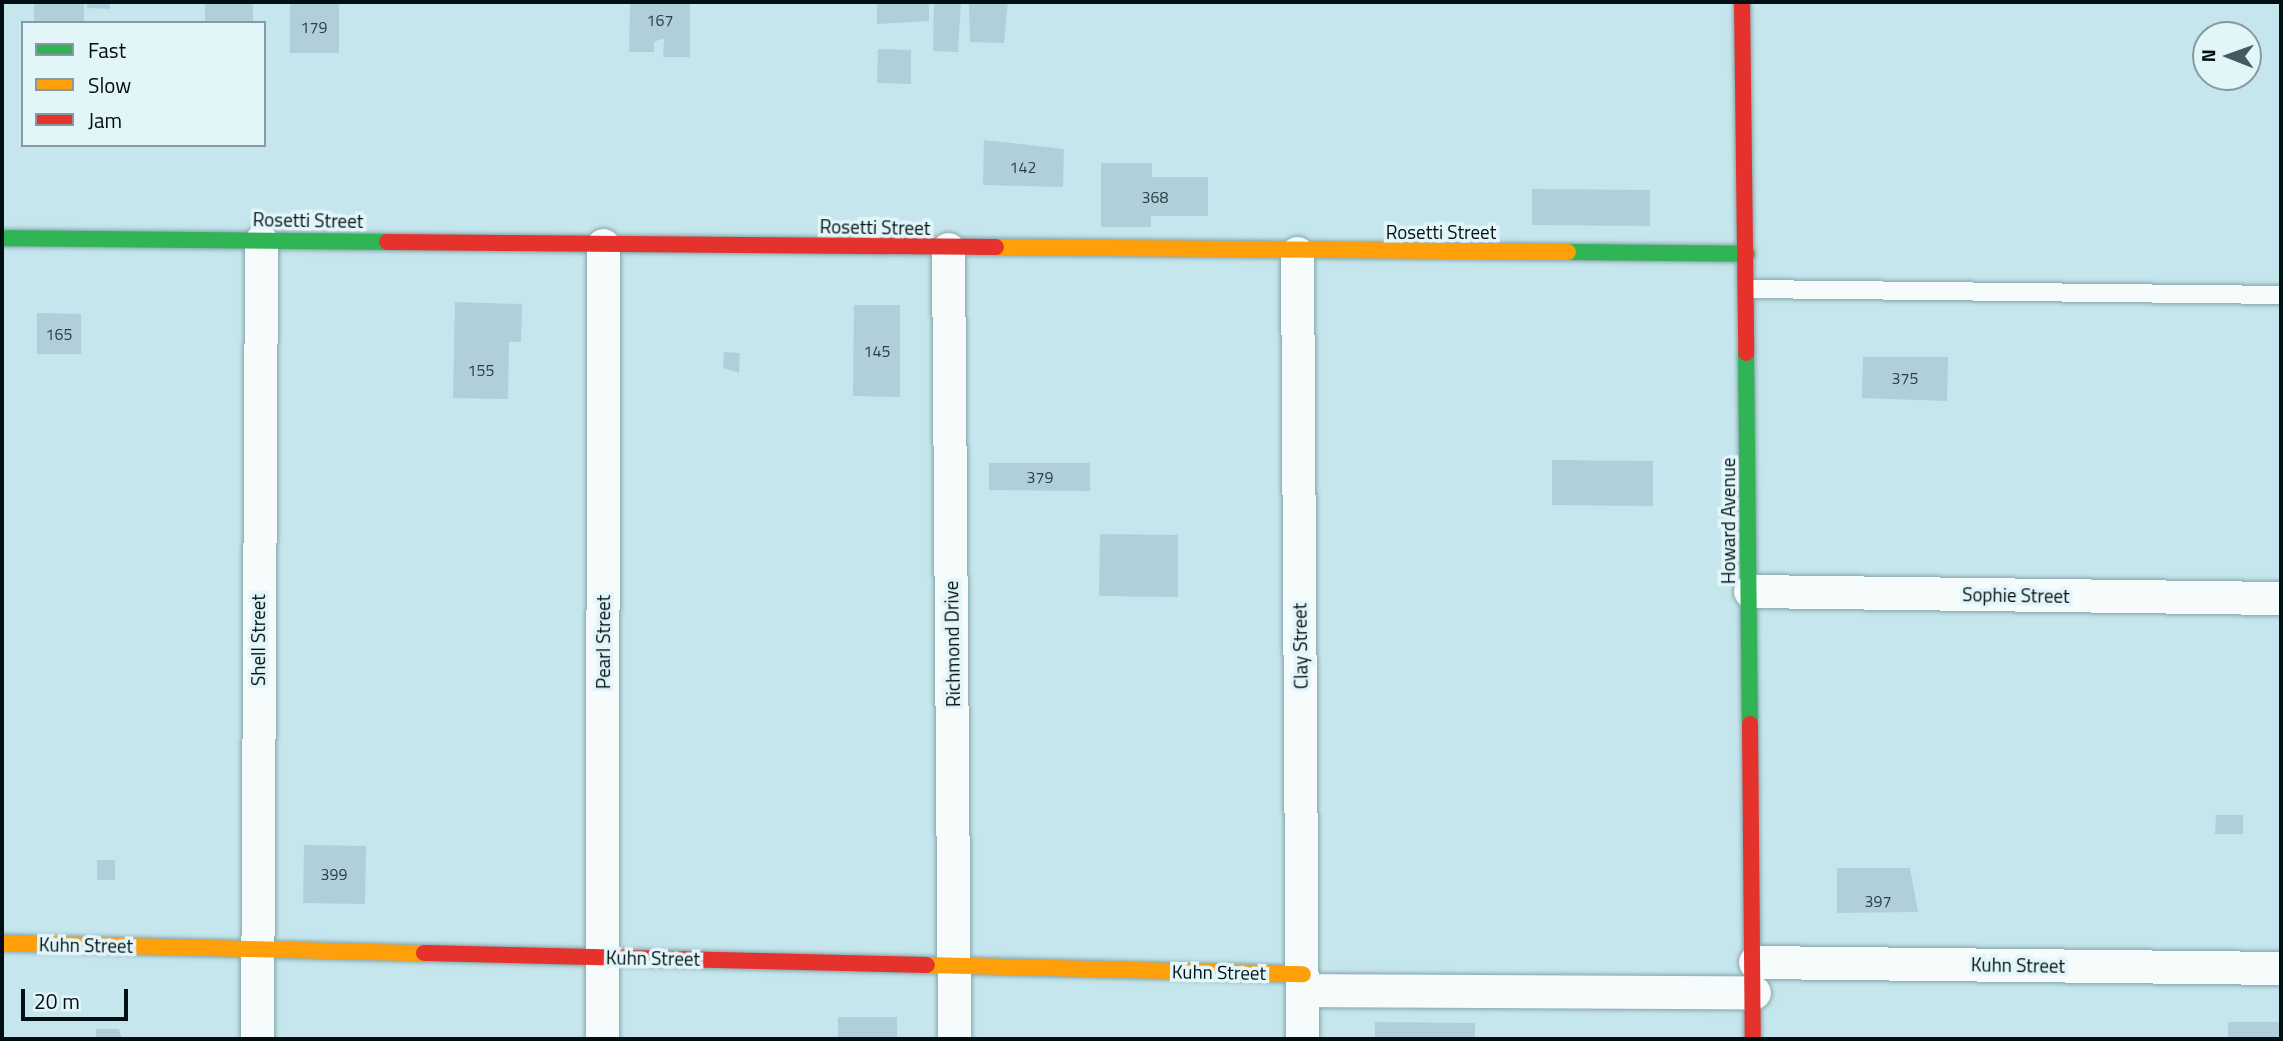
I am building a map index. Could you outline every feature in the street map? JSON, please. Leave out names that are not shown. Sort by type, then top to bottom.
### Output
[{"type":"street","name":"Howard Avenue","points":[[1742,2],[1748,289],[1755,977],[1753,1039]]},
{"type":"street","name":"Rosetti Street","points":[[2,238],[1297,253],[1747,254]]},
{"type":"street","name":"Shell Street","points":[[257,1039],[261,241]]},
{"type":"street","name":"Pearl Street","points":[[602,1039],[603,245]]},
{"type":"street","name":"Richmond Drive","points":[[948,248],[954,1039]]},
{"type":"street","name":"Clay Street","points":[[1297,253],[1302,1039]]},
{"type":"street","name":"Sophie Street","points":[[1750,591],[2281,598]]},
{"type":"street","name":"Kuhn Street","points":[[2,943],[955,966],[1303,982],[2281,968]]},
{"type":"lane","points":[[1748,289],[2281,295]]},
{"type":"building","points":[[34,2],[84,2],[84,21],[34,21]]},
{"type":"building","points":[[87,2],[110,2],[110,9],[87,8]]},
{"type":"building","points":[[205,2],[253,2],[253,21],[205,21]]},
{"type":"building","points":[[290,2],[339,2],[339,53],[290,53]]},
{"type":"building","points":[[630,2],[690,2],[690,57],[663,57],[664,38],[654,42],[654,52],[629,52]]},
{"type":"building","points":[[877,2],[929,2],[929,21],[877,24]]},
{"type":"building","points":[[934,2],[961,2],[958,52],[933,51]]},
{"type":"building","points":[[969,2],[1008,2],[1004,43],[970,42]]},
{"type":"building","points":[[878,49],[911,50],[911,84],[877,83]]},
{"type":"building","points":[[984,140],[1064,149],[1063,187],[983,185]]},
{"type":"building","points":[[1101,163],[1152,163],[1152,177],[1208,177],[1208,216],[1151,216],[1151,227],[1101,227]]},
{"type":"building","points":[[1532,189],[1650,190],[1650,226],[1532,225]]},
{"type":"building","points":[[455,302],[522,304],[521,342],[509,342],[508,399],[453,398]]},
{"type":"building","points":[[854,305],[900,305],[900,397],[853,396]]},
{"type":"building","points":[[37,313],[81,314],[81,354],[37,354]]},
{"type":"building","points":[[724,352],[740,353],[739,373],[723,368]]},
{"type":"building","points":[[1863,357],[1948,357],[1947,401],[1862,398]]},
{"type":"building","points":[[1552,460],[1653,461],[1653,506],[1552,505]]},
{"type":"building","points":[[989,463],[1090,463],[1090,491],[989,490]]},
{"type":"building","points":[[1100,534],[1178,535],[1178,597],[1099,596]]},
{"type":"building","points":[[2216,815],[2243,815],[2243,834],[2215,834]]},
{"type":"building","points":[[304,845],[366,846],[365,904],[303,903]]},
{"type":"building","points":[[97,860],[115,860],[115,880],[97,880]]},
{"type":"building","points":[[1837,868],[1910,868],[1918,912],[1837,913]]},
{"type":"building","points":[[838,1017],[897,1017],[897,1039],[838,1039]]},
{"type":"building","points":[[1375,1022],[1475,1023],[1475,1039],[1375,1039]]},
{"type":"building","points":[[2228,1022],[2281,1022],[2281,1039],[2228,1039]]},
{"type":"building","points":[[96,1029],[119,1029],[122,1039],[96,1039]]},
{"type":"traffic: fast","points":[[2,238],[387,242]]},
{"type":"traffic: fast","points":[[1568,252],[1747,254]]},
{"type":"traffic: fast","points":[[1746,353],[1750,724]]},
{"type":"traffic: slow","points":[[996,247],[1568,252]]},
{"type":"traffic: slow","points":[[2,943],[424,953]]},
{"type":"traffic: slow","points":[[927,965],[1303,974]]},
{"type":"traffic: jam","points":[[1742,2],[1746,353]]},
{"type":"traffic: jam","points":[[387,242],[996,247]]},
{"type":"traffic: jam","points":[[1750,724],[1753,1039]]},
{"type":"traffic: jam","points":[[424,953],[927,965]]}]
